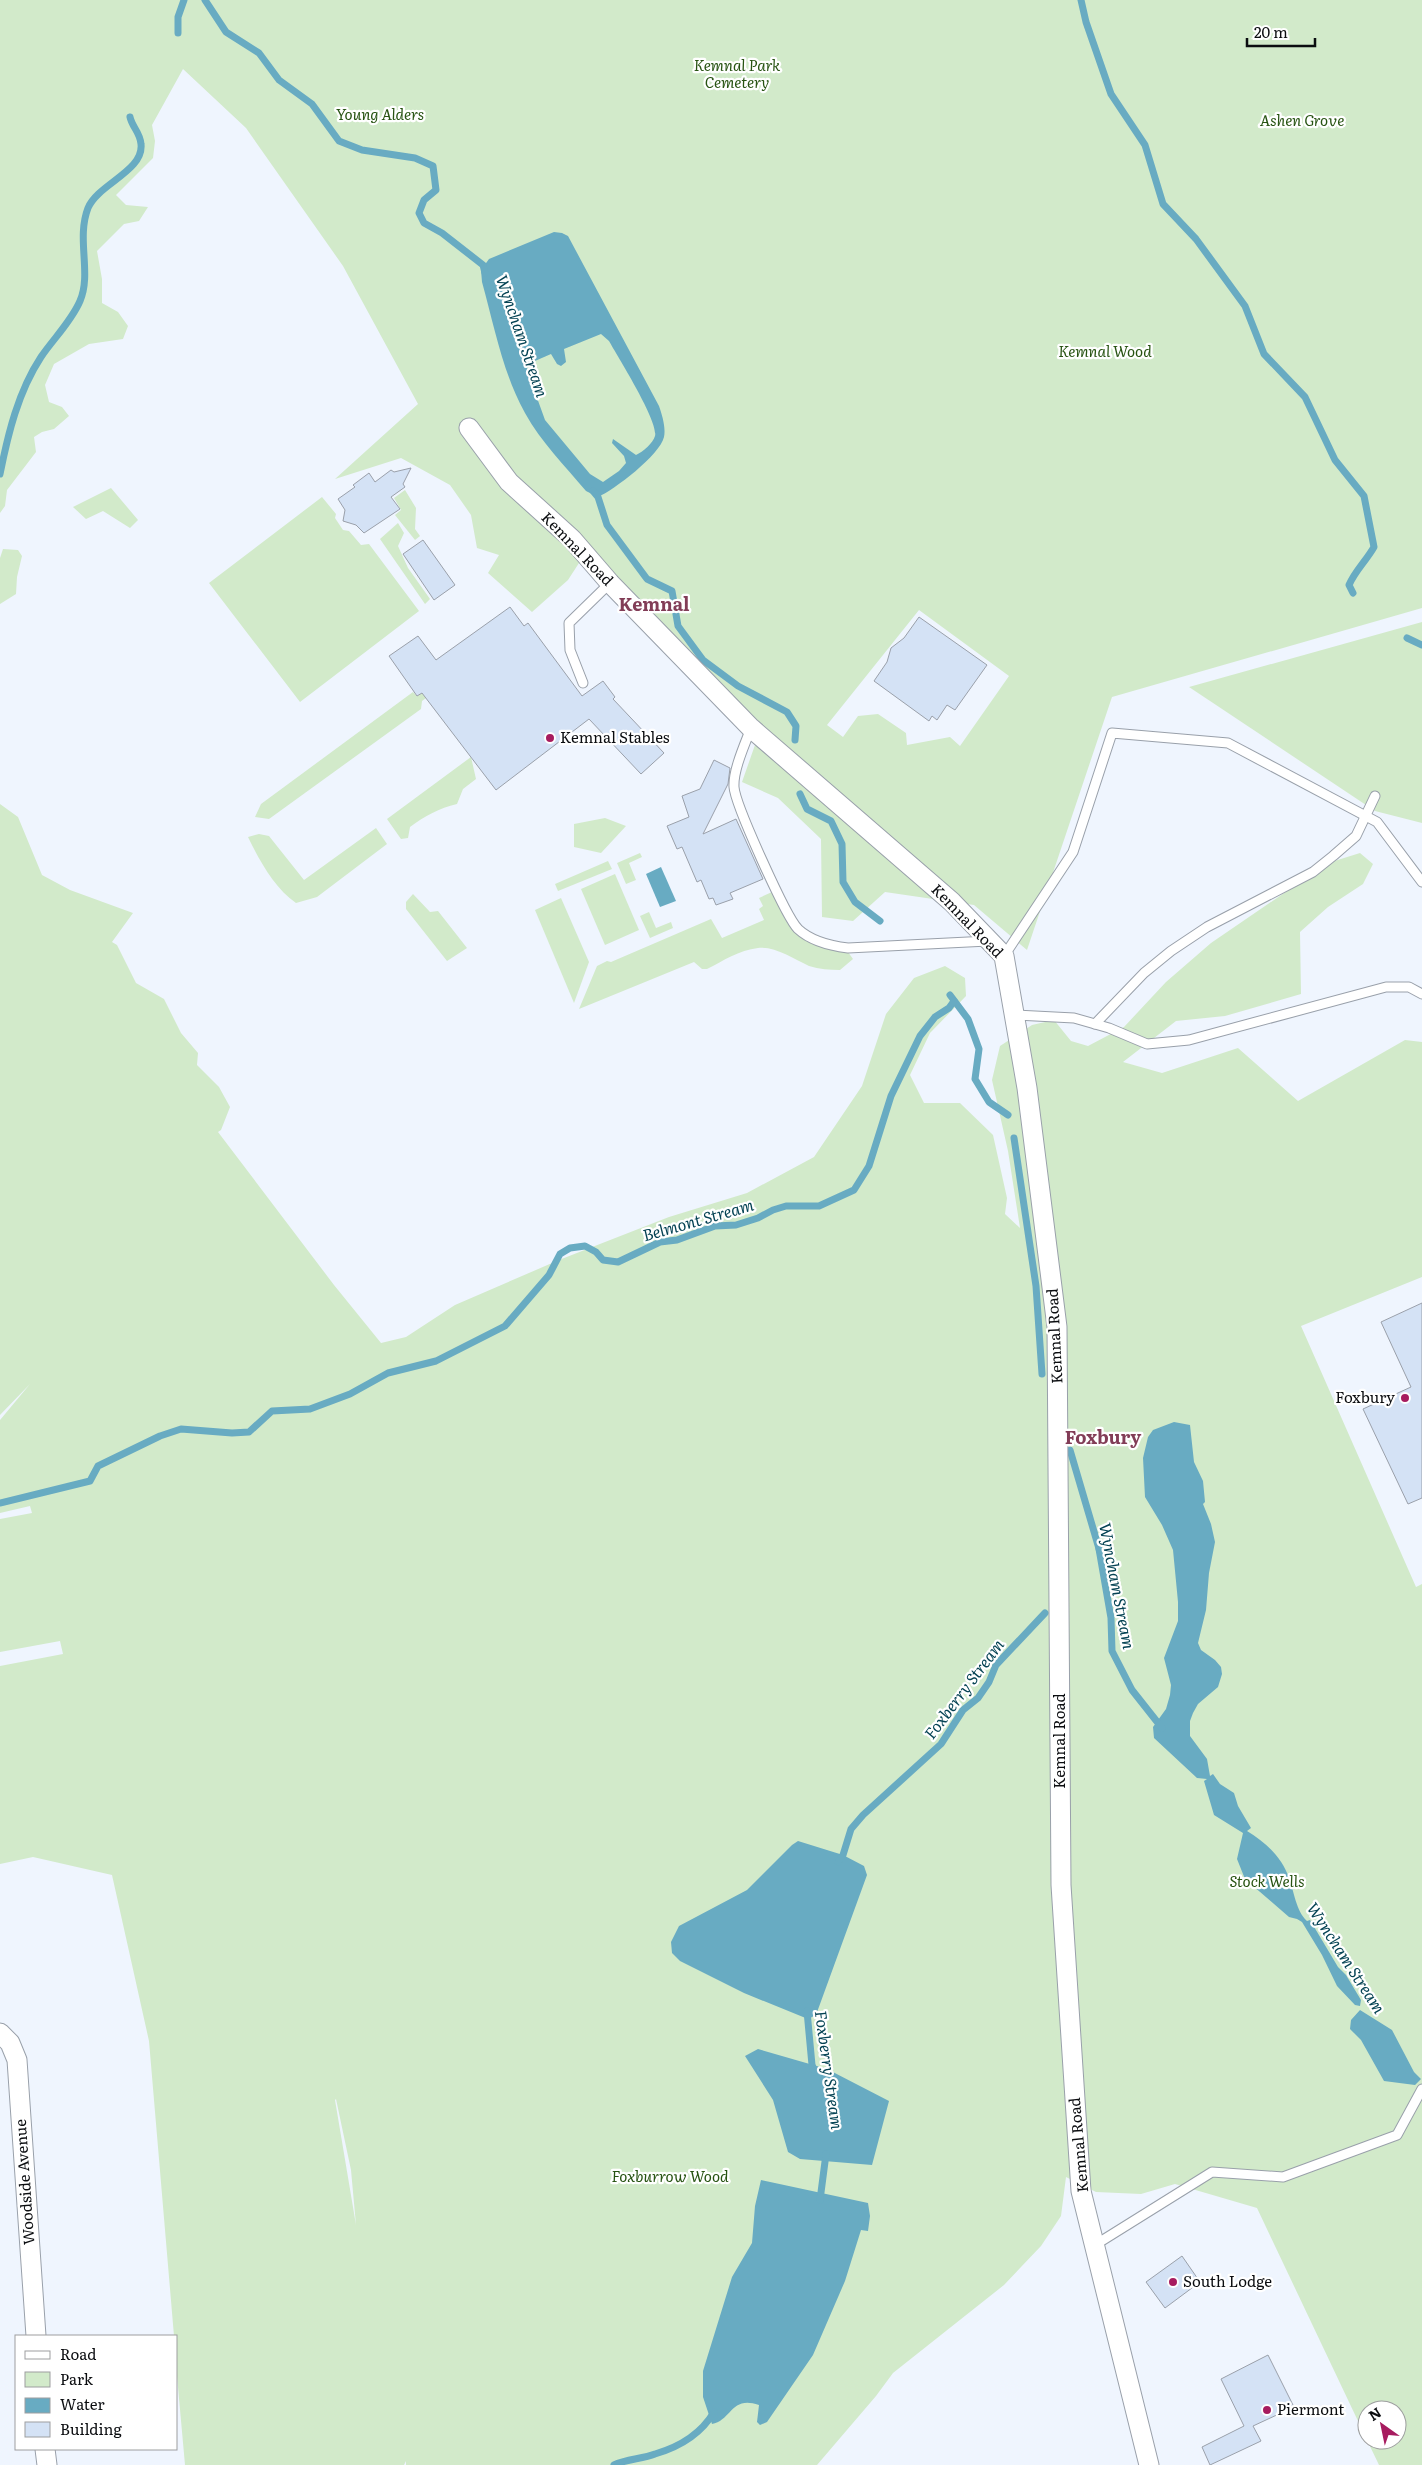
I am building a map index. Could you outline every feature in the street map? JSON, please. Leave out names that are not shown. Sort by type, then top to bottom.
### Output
[{"type":"street","name":"Kemnal Road","points":[[469,428],[509,482],[572,540],[610,583],[751,728],[952,902],[1004,956],[1027,1088],[1058,1327],[1061,1885],[1081,2191],[1149,2465]]},
{"type":"street","name":"Woodside Avenue","points":[[0,2033],[10,2043],[17,2060],[36,2335]]},
{"type":"street","points":[[45,2450],[47,2465]]},
{"type":"lane","points":[[583,683],[570,650],[569,623],[610,583]]},
{"type":"lane","points":[[751,728],[740,755],[734,786],[776,891],[799,930],[832,946],[848,948],[990,941]]},
{"type":"lane","points":[[1004,956],[1073,852],[1112,732],[1228,744],[1377,822],[1422,882]]},
{"type":"lane","points":[[1095,1024],[1144,974],[1171,951],[1207,927],[1313,872],[1356,836],[1367,817],[1375,796]]},
{"type":"lane","points":[[1014,1015],[1074,1018],[1147,1044],[1189,1040],[1386,986],[1409,987],[1422,994]]},
{"type":"lane","points":[[1094,2245],[1212,2172],[1283,2177],[1397,2135],[1422,2089]]},
{"type":"green space","name":"Kemnal Wood","points":[[0,0],[1422,0],[1422,608],[1112,697],[1027,950],[974,905],[885,892],[853,921],[822,917],[821,839],[778,798],[742,782],[762,725],[579,563],[568,580],[532,612],[488,573],[499,555],[477,548],[471,515],[450,485],[401,458],[335,479],[418,404],[343,266],[246,128],[183,69],[152,125],[155,141],[153,158],[116,195],[126,205],[148,207],[139,221],[124,224],[97,251],[102,279],[102,303],[118,312],[128,326],[123,339],[89,344],[54,364],[45,385],[49,402],[62,407],[69,416],[54,429],[42,432],[34,437],[36,452],[7,490],[5,506],[0,513]],"holes":[[[919,610],[1009,676],[960,746],[950,737],[907,745],[906,733],[878,714],[858,716],[843,737],[827,725]]]},
{"type":"green space","points":[[111,488],[138,520],[130,528],[103,511],[86,519],[73,507]]},
{"type":"green space","points":[[405,490],[416,508],[415,529],[420,536],[415,540],[395,515],[401,510],[394,498]]},
{"type":"green space","points":[[322,497],[336,514],[335,518],[343,530],[349,531],[361,545],[369,544],[419,611],[300,702],[209,583]]},
{"type":"green space","points":[[398,523],[404,533],[398,546],[408,568],[430,599],[425,604],[380,539]]},
{"type":"green space","points":[[3,549],[18,550],[22,556],[17,577],[16,594],[0,604],[0,558]]},
{"type":"green space","points":[[1422,622],[1422,823],[1375,811],[1189,687]]},
{"type":"green space","points":[[488,645],[491,649],[422,701],[421,709],[269,819],[255,817],[261,804],[413,692],[417,696]]},
{"type":"green space","points":[[471,757],[476,779],[463,789],[457,804],[438,810],[421,819],[410,827],[408,838],[401,839],[387,819]]},
{"type":"green space","points":[[0,804],[18,817],[42,875],[70,890],[133,913],[112,942],[117,945],[136,983],[164,999],[181,1033],[198,1053],[197,1065],[219,1087],[230,1107],[221,1130],[218,1132],[334,1285],[381,1343],[406,1337],[455,1305],[559,1260],[669,1217],[747,1193],[814,1157],[862,1086],[886,1014],[914,978],[945,966],[965,978],[966,996],[930,1033],[910,1075],[924,1103],[960,1103],[993,1135],[1007,1198],[1005,1214],[1020,1228],[1008,1151],[992,1080],[1000,1046],[1032,1025],[1054,1020],[1071,1041],[1088,1046],[1124,1027],[1166,982],[1211,943],[1328,863],[1360,853],[1373,864],[1363,884],[1328,907],[1300,932],[1301,994],[1225,1016],[1176,1021],[1123,1062],[1162,1073],[1238,1048],[1298,1101],[1405,1040],[1422,1042],[1422,1277],[1301,1326],[1416,1587],[1422,1584],[1422,2465],[1379,2465],[1372,2450],[1407,2450],[1407,2400],[1357,2400],[1357,2419],[1257,2208],[1175,2184],[1141,2194],[1096,2192],[1066,2177],[1061,2216],[1041,2246],[1004,2285],[893,2373],[876,2396],[817,2465],[406,2465],[406,2461],[404,2465],[185,2465],[178,2387],[178,2335],[174,2335],[149,2041],[112,1875],[33,1857],[0,1864],[0,1666],[63,1654],[60,1641],[0,1652],[0,1519],[32,1513],[30,1506],[0,1513],[0,1420],[30,1384],[0,1415]],"holes":[[[335,2100],[351,2170],[356,2225]]]},
{"type":"green space","points":[[605,818],[626,826],[601,853],[574,847],[574,824]]},
{"type":"green space","points":[[376,828],[387,844],[317,897],[296,903],[274,882],[248,837],[259,834],[269,836],[304,880]]},
{"type":"green space","points":[[640,853],[642,857],[629,863],[636,880],[626,884],[617,863]]},
{"type":"green space","points":[[608,861],[612,869],[558,891],[555,884]]},
{"type":"green space","points":[[615,874],[639,930],[605,945],[581,889]]},
{"type":"green space","points":[[772,892],[786,920],[796,934],[817,946],[848,952],[853,959],[840,970],[828,970],[809,966],[771,949],[751,949],[731,956],[707,969],[702,969],[694,962],[579,1009],[597,966],[607,961],[611,962],[711,919],[722,938],[764,920],[759,909],[763,906],[759,898]]},
{"type":"green space","points":[[413,894],[430,912],[438,911],[467,948],[447,961],[406,909],[406,902]]},
{"type":"green space","points":[[561,898],[589,962],[574,1003],[535,910]]},
{"type":"green space","points":[[649,912],[656,928],[671,922],[673,928],[650,938],[640,916]]},
{"type":"water","points":[[554,232],[568,236],[659,406],[664,429],[664,437],[661,444],[636,471],[598,497],[586,491],[554,454],[531,424],[517,398],[500,349],[482,282],[481,270],[489,259]],"holes":[[[601,334],[609,341],[645,404],[655,429],[655,436],[652,442],[636,455],[613,439],[612,443],[624,456],[626,463],[619,471],[603,482],[590,474],[545,420],[527,370],[528,364],[551,354],[557,364],[561,366],[566,362],[564,349]]]},
{"type":"water","points":[[661,867],[676,901],[660,907],[646,874]]},
{"type":"water","points":[[1174,1422],[1190,1425],[1194,1462],[1203,1481],[1205,1502],[1203,1504],[1211,1524],[1215,1542],[1209,1573],[1206,1610],[1198,1643],[1201,1650],[1221,1667],[1222,1674],[1218,1687],[1198,1704],[1193,1713],[1190,1721],[1190,1736],[1207,1759],[1210,1776],[1213,1774],[1220,1784],[1234,1793],[1238,1806],[1251,1828],[1247,1831],[1266,1845],[1282,1863],[1300,1912],[1307,1921],[1310,1920],[1338,1967],[1346,1975],[1361,2000],[1360,2006],[1355,2005],[1337,1986],[1322,1955],[1302,1922],[1289,1917],[1245,1879],[1237,1859],[1243,1833],[1214,1815],[1204,1781],[1207,1779],[1197,1778],[1154,1738],[1153,1727],[1166,1709],[1170,1695],[1171,1685],[1164,1658],[1178,1621],[1178,1602],[1173,1550],[1162,1525],[1145,1497],[1143,1458],[1148,1437],[1153,1430]]},
{"type":"water","points":[[798,1841],[843,1855],[864,1866],[867,1875],[816,2015],[808,2019],[744,1993],[680,1961],[672,1953],[671,1942],[679,1926],[747,1890]]},
{"type":"water","points":[[1360,2010],[1392,2030],[1414,2072],[1421,2079],[1415,2085],[1384,2081],[1361,2040],[1350,2029],[1351,2020]]},
{"type":"water","points":[[758,2049],[827,2069],[889,2101],[872,2165],[800,2159],[788,2152],[773,2100],[745,2056]]},
{"type":"water","points":[[761,2180],[868,2203],[870,2216],[868,2231],[861,2230],[845,2281],[813,2355],[767,2422],[760,2425],[757,2422],[759,2405],[743,2403],[732,2409],[719,2422],[712,2424],[703,2397],[703,2371],[732,2277],[752,2243],[755,2206]]},
{"type":"building","points":[[411,468],[403,484],[405,487],[391,497],[400,509],[364,533],[356,525],[343,521],[345,510],[338,499],[355,487],[353,485],[369,473],[375,482],[391,470],[394,472]]},
{"type":"building","points":[[423,540],[455,585],[434,600],[403,554]]},
{"type":"building","points":[[510,607],[524,626],[528,623],[582,696],[603,681],[615,697],[613,699],[664,753],[641,774],[589,719],[496,790],[422,693],[417,696],[389,656],[418,636],[436,660]]},
{"type":"building","points":[[919,617],[987,665],[955,710],[947,705],[937,720],[932,716],[929,721],[874,681],[887,662],[891,648],[904,638]]},
{"type":"building","points":[[714,760],[730,768],[728,784],[703,834],[736,819],[763,879],[730,893],[733,899],[716,905],[713,898],[709,899],[701,880],[697,882],[682,847],[677,849],[667,826],[689,817],[682,796],[700,789]]},
{"type":"building","name":"Foxbury","points":[[1422,1303],[1422,1498],[1408,1504],[1363,1409],[1411,1387],[1381,1322]]},
{"type":"building","name":"South Lodge","points":[[1182,2256],[1200,2282],[1165,2308],[1146,2282]]},
{"type":"building","name":"Piermont","points":[[1268,2355],[1294,2407],[1253,2426],[1261,2441],[1210,2465],[1202,2447],[1244,2426],[1221,2379]]},
{"type":"waterway","points":[[178,33],[178,17],[184,0]]},
{"type":"waterway","name":"Wyncham Stream","points":[[205,0],[226,32],[259,53],[279,80],[312,104],[339,141],[362,150],[415,158],[433,166],[436,190],[424,200],[419,213],[424,223],[442,233],[483,265],[485,273]]},
{"type":"waterway","points":[[1081,0],[1086,22],[1111,94],[1145,145],[1163,204],[1196,239],[1245,306],[1264,354],[1305,397],[1335,460],[1364,496],[1374,547],[1349,585],[1353,593]]},
{"type":"waterway","points":[[0,474],[10,429],[26,384],[41,357],[67,323],[80,301],[85,279],[83,232],[88,208],[93,199],[128,170],[140,154],[140,140],[130,117]]},
{"type":"waterway","name":"Wyncham Stream","points":[[593,491],[598,497],[607,525],[647,579],[672,591],[678,626],[703,660],[738,686],[787,712],[796,726],[795,740]]},
{"type":"waterway","points":[[1407,638],[1422,645]]},
{"type":"waterway","name":"Wyncham Stream","points":[[800,794],[807,809],[831,821],[842,844],[843,882],[855,902],[880,921]]},
{"type":"waterway","name":"Wyncham Stream","points":[[950,995],[968,1019],[979,1049],[975,1079],[989,1102],[1008,1115]]},
{"type":"waterway","name":"Belmont Stream","points":[[0,1503],[90,1481],[98,1466],[160,1436],[181,1429],[232,1433],[249,1432],[272,1411],[310,1409],[350,1394],[388,1373],[436,1361],[505,1326],[549,1275],[560,1254],[570,1248],[585,1246],[596,1252],[603,1260],[618,1262],[660,1242],[677,1240],[715,1226],[736,1225],[786,1206],[819,1206],[854,1190],[869,1166],[891,1096],[920,1036],[935,1017],[949,1008],[954,1001]]},
{"type":"waterway","name":"Wyncham Stream","points":[[1014,1138],[1036,1286],[1042,1374]]},
{"type":"waterway","name":"Wyncham Stream","points":[[1070,1450],[1100,1552]]},
{"type":"waterway","name":"Wyncham Stream","points":[[1099,1549],[1111,1618],[1112,1651],[1132,1690],[1162,1728]]},
{"type":"waterway","name":"Foxberry Stream","points":[[838,1862],[843,1855],[851,1829],[863,1815],[941,1744],[963,1710],[978,1698],[989,1682],[996,1665],[1045,1613]]},
{"type":"waterway","name":"Foxberry Stream","points":[[807,2011],[812,2065],[815,2072]]},
{"type":"waterway","name":"Foxberry Stream","points":[[820,2200],[826,2154]]},
{"type":"waterway","name":"Foxberry Stream","points":[[614,2465],[650,2456],[689,2439],[703,2427],[714,2412]]},
{"type":"place","name":"Kemnal Stables","points":[[550,738]]},
{"type":"place","name":"Foxbury","points":[[1405,1398]]},
{"type":"place","name":"South Lodge","points":[[1173,2282]]},
{"type":"place","name":"Piermont","points":[[1267,2410]]},
{"type":"district","name":"Kemnal","points":[[654,605]]},
{"type":"district","name":"Foxbury","points":[[1103,1438]]},
{"type":"park label","name":"Kemnal Park Cemetery","points":[[737,74]]},
{"type":"park label","name":"Young Alders","points":[[380,115]]},
{"type":"park label","name":"Ashen Grove","points":[[1302,121]]},
{"type":"park label","name":"Stock Wells","points":[[1267,1882]]},
{"type":"park label","name":"Foxburrow Wood","points":[[670,2177]]}]
